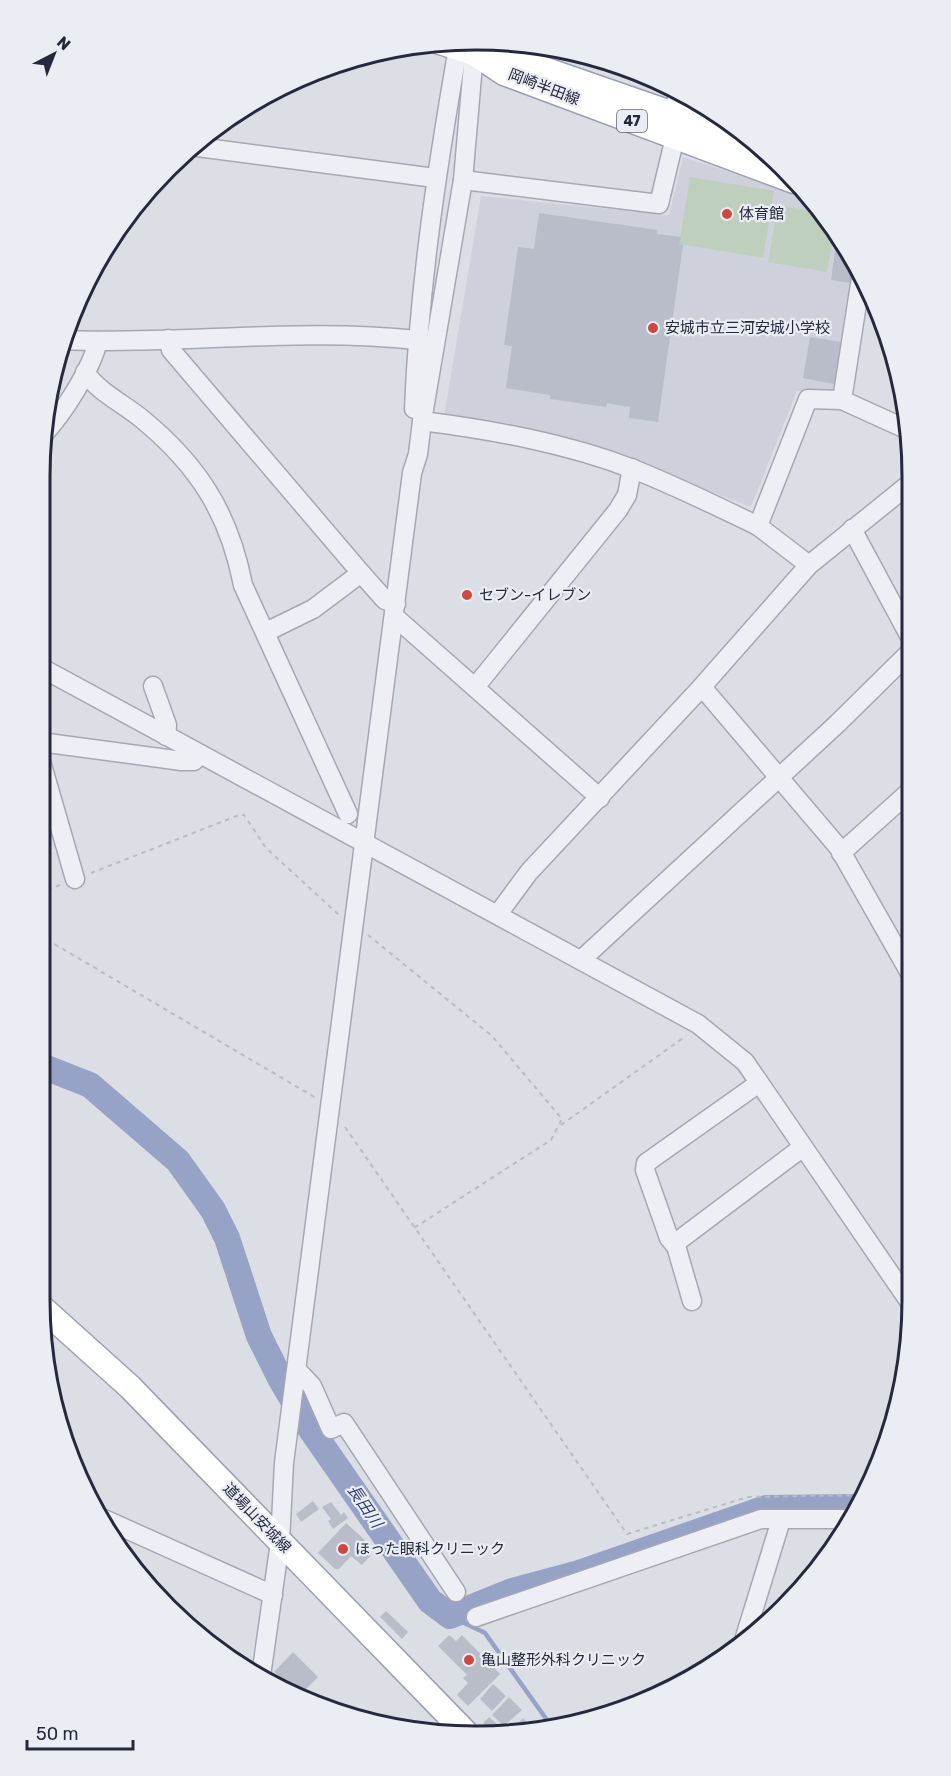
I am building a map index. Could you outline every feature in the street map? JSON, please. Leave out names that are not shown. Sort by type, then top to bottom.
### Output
[{"type":"main road","name":"岡崎半田線","points":[[469,50],[504,73],[676,114],[727,132]]},
{"type":"main road","name":"岡崎半田線","points":[[676,114],[769,167]]},
{"type":"main road","name":"道場山安城線","points":[[50,1315],[130,1387],[459,1726]]},
{"type":"street","points":[[412,473],[410,456],[417,340],[435,178],[460,50]]},
{"type":"street","points":[[262,1669],[280,1542],[284,1463],[412,473],[418,454],[463,180],[461,50]]},
{"type":"street","points":[[463,180],[659,204],[676,114]]},
{"type":"street","points":[[204,148],[435,178]]},
{"type":"street","points":[[842,400],[859,290]]},
{"type":"street","points":[[72,338],[98,341],[370,334],[417,340]]},
{"type":"street","points":[[168,339],[171,350],[395,611],[600,798]]},
{"type":"street","points":[[53,423],[85,372],[98,341]]},
{"type":"street","points":[[85,372],[115,400],[163,437],[209,494],[236,547],[243,585],[348,814]]},
{"type":"street","points":[[758,526],[808,399],[842,400],[899,425]]},
{"type":"street","points":[[422,421],[489,429],[632,468],[758,526],[809,565]]},
{"type":"street","points":[[476,686],[618,510],[627,495],[632,468]]},
{"type":"street","points":[[498,914],[529,872],[702,687],[809,565],[902,490]]},
{"type":"street","points":[[852,529],[902,622]]},
{"type":"street","points":[[266,632],[312,609],[361,573]]},
{"type":"street","points":[[581,960],[902,660]]},
{"type":"street","points":[[50,672],[366,842],[700,1026],[745,1062],[902,1292]]},
{"type":"street","points":[[153,686],[167,725],[166,735]]},
{"type":"street","points":[[702,687],[780,776],[842,853],[902,959]]},
{"type":"street","points":[[50,743],[182,761],[194,761],[200,754]]},
{"type":"street","points":[[50,793],[75,879]]},
{"type":"street","points":[[842,853],[902,798]]},
{"type":"street","points":[[692,1301],[674,1244],[669,1238],[645,1170],[646,1163],[759,1083]]},
{"type":"street","points":[[674,1244],[803,1147]]},
{"type":"street","points":[[297,1370],[312,1386],[331,1429],[345,1424],[456,1592]]},
{"type":"street","points":[[476,1617],[761,1519],[841,1519]]},
{"type":"street","points":[[748,1628],[781,1520]]},
{"type":"street","points":[[112,1523],[273,1595]]},
{"type":"path","points":[[50,889],[239,814],[244,815],[266,848],[343,918],[364,932],[492,1036],[562,1119],[560,1126],[551,1140],[414,1228]]},
{"type":"path","points":[[50,941],[331,1107],[627,1534],[748,1497],[855,1495]]},
{"type":"path","points":[[560,1126],[700,1026]]},
{"type":"shaded area","name":"安城市立三河安城小学校","points":[[683,157],[793,192],[830,239],[853,279],[838,391],[797,391],[751,507],[630,461],[444,417],[481,196],[669,215]]},
{"type":"green space","name":"体育館","points":[[690,177],[774,191],[763,258],[679,244]]},
{"type":"green space","points":[[778,205],[809,211],[832,243],[827,272],[768,262]]},
{"type":"building","points":[[539,213],[658,230],[657,234],[681,237],[679,244],[683,245],[658,422],[629,418],[630,407],[607,403],[606,407],[550,399],[550,395],[506,388],[512,346],[504,345],[518,247],[534,249]]},
{"type":"building","points":[[835,248],[852,277],[851,283],[831,280]]},
{"type":"building","points":[[810,337],[841,342],[834,384],[803,378]]},
{"type":"building","points":[[313,1501],[319,1509],[301,1522],[296,1514]]},
{"type":"building","points":[[331,1502],[341,1515],[344,1512],[348,1518],[333,1529],[328,1521],[331,1519],[322,1507]]},
{"type":"building","name":"ほった眼科クリニック","points":[[346,1523],[365,1540],[360,1545],[371,1555],[362,1565],[351,1556],[339,1569],[335,1569],[318,1553]]},
{"type":"building","points":[[386,1611],[408,1632],[402,1639],[380,1617]]},
{"type":"building","name":"亀山整形外科クリニック","points":[[449,1635],[456,1641],[462,1635],[500,1674],[468,1706],[457,1695],[468,1683],[463,1678],[467,1675],[438,1646]]},
{"type":"building","points":[[293,1652],[318,1677],[304,1691],[288,1683],[274,1672]]},
{"type":"building","points":[[493,1684],[506,1696],[492,1711],[480,1699]]},
{"type":"building","points":[[509,1697],[522,1710],[504,1726],[492,1715]]},
{"type":"building","points":[[489,1717],[497,1724],[486,1726],[483,1723]]},
{"type":"building","points":[[523,1718],[528,1723],[517,1724]]},
{"type":"waterway","name":"長田川","points":[[50,1069],[90,1085],[178,1161],[213,1210],[227,1238],[259,1336],[305,1421],[430,1601],[450,1616],[512,1591],[579,1573],[766,1508],[848,1507]]},
{"type":"waterway","points":[[450,1616],[485,1633],[547,1720]]},
{"type":"place","name":"体育館","points":[[727,214]]},
{"type":"place","name":"安城市立三河安城小学校","points":[[653,328]]},
{"type":"place","name":"セブン-イレブン","points":[[467,595]]},
{"type":"place","name":"ほった眼科クリニック","points":[[343,1549]]},
{"type":"place","name":"亀山整形外科クリニック","points":[[469,1660]]}]
